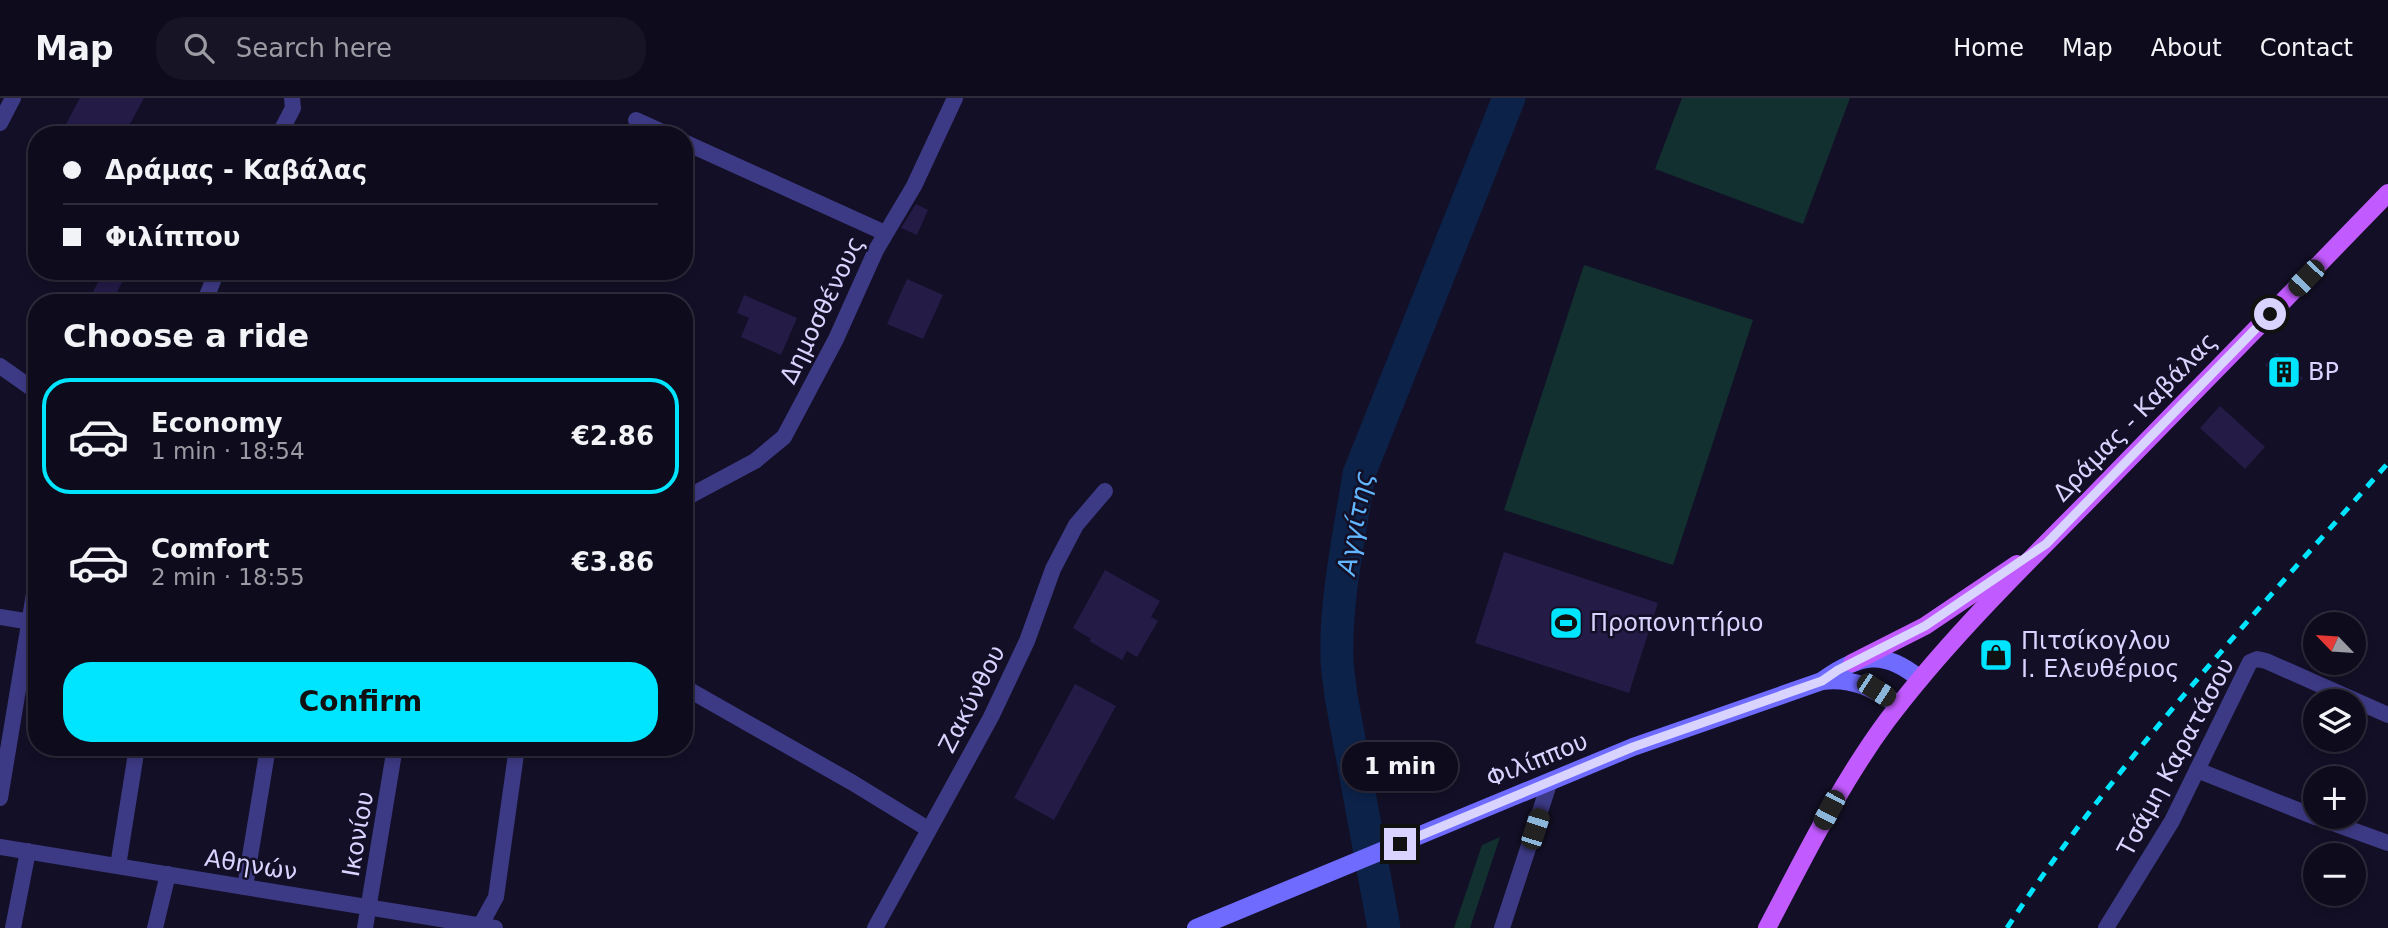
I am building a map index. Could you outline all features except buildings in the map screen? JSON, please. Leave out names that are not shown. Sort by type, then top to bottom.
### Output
[{"type":"main road","name":"Δράμας - Καβάλας","points":[[1767,928],[1829,810],[1858,763],[1920,679],[2046,544],[2388,193]]},
{"type":"main road","points":[[1852,663],[1925,626],[2046,544]]},
{"type":"main road","name":"Φιλίππου","points":[[1196,928],[1633,747],[1822,681],[1865,658],[1886,659],[1899,664],[1920,679]]},
{"type":"main road","name":"Φιλίππου","points":[[1822,681],[1853,681],[1876,690],[1899,705]]},
{"type":"street","points":[[0,123],[13,98]]},
{"type":"street","points":[[284,126],[293,108],[292,98]]},
{"type":"street","name":"Δημοσθένους","points":[[693,494],[755,461],[784,437],[836,339],[885,233],[914,186],[955,98]]},
{"type":"street","points":[[636,120],[649,126]]},
{"type":"street","points":[[693,146],[885,233]]},
{"type":"street","points":[[0,366],[28,386]]},
{"type":"street","name":"Ζακύνθου","points":[[875,928],[991,717],[1027,641],[1053,569],[1076,525],[1105,491]]},
{"type":"street","points":[[0,618],[28,622]]},
{"type":"street","points":[[0,798],[28,650]]},
{"type":"street","name":"Τσάμη Καρατάσου","points":[[2106,928],[2172,821],[2250,662],[2257,659],[2266,661],[2388,715]]},
{"type":"street","points":[[693,692],[842,776],[928,829]]},
{"type":"street","points":[[118,866],[136,756]]},
{"type":"street","points":[[245,887],[267,756]]},
{"type":"street","name":"Ικονίου","points":[[365,928],[393,756]]},
{"type":"street","points":[[485,927],[496,897],[516,756]]},
{"type":"street","points":[[2197,770],[2303,812]]},
{"type":"street","points":[[1502,928],[1550,781]]},
{"type":"street","points":[[2349,829],[2388,843]]},
{"type":"street","name":"Αθηνών","points":[[0,847],[485,927]]},
{"type":"street","points":[[13,928],[28,851]]},
{"type":"street","points":[[155,928],[168,874]]},
{"type":"green space","points":[[1682,98],[1850,98],[1803,224],[1655,169]]},
{"type":"green space","points":[[1584,265],[1753,320],[1673,565],[1504,510]]},
{"type":"green space","points":[[1500,837],[1470,928],[1454,928],[1482,845]]},
{"type":"waterway","name":"Αγγίτης","points":[[1384,928],[1337,663],[1338,613],[1344,566],[1359,474],[1509,98]]},
{"type":"railway","points":[[2007,928],[2094,806],[2141,747],[2238,632],[2388,463]]},
{"type":"place","name":"BP","points":[[2284,372]]},
{"type":"place","name":"Προπονητήριο","points":[[1566,623]]},
{"type":"place","name":"Πιτσίκογλου Ι. Ελευθέριος","points":[[1996,655]]},
{"type":"route","points":[[1400,844],[1633,747],[1822,681],[1838,670],[1925,626],[2046,544],[2270,314]]}]
